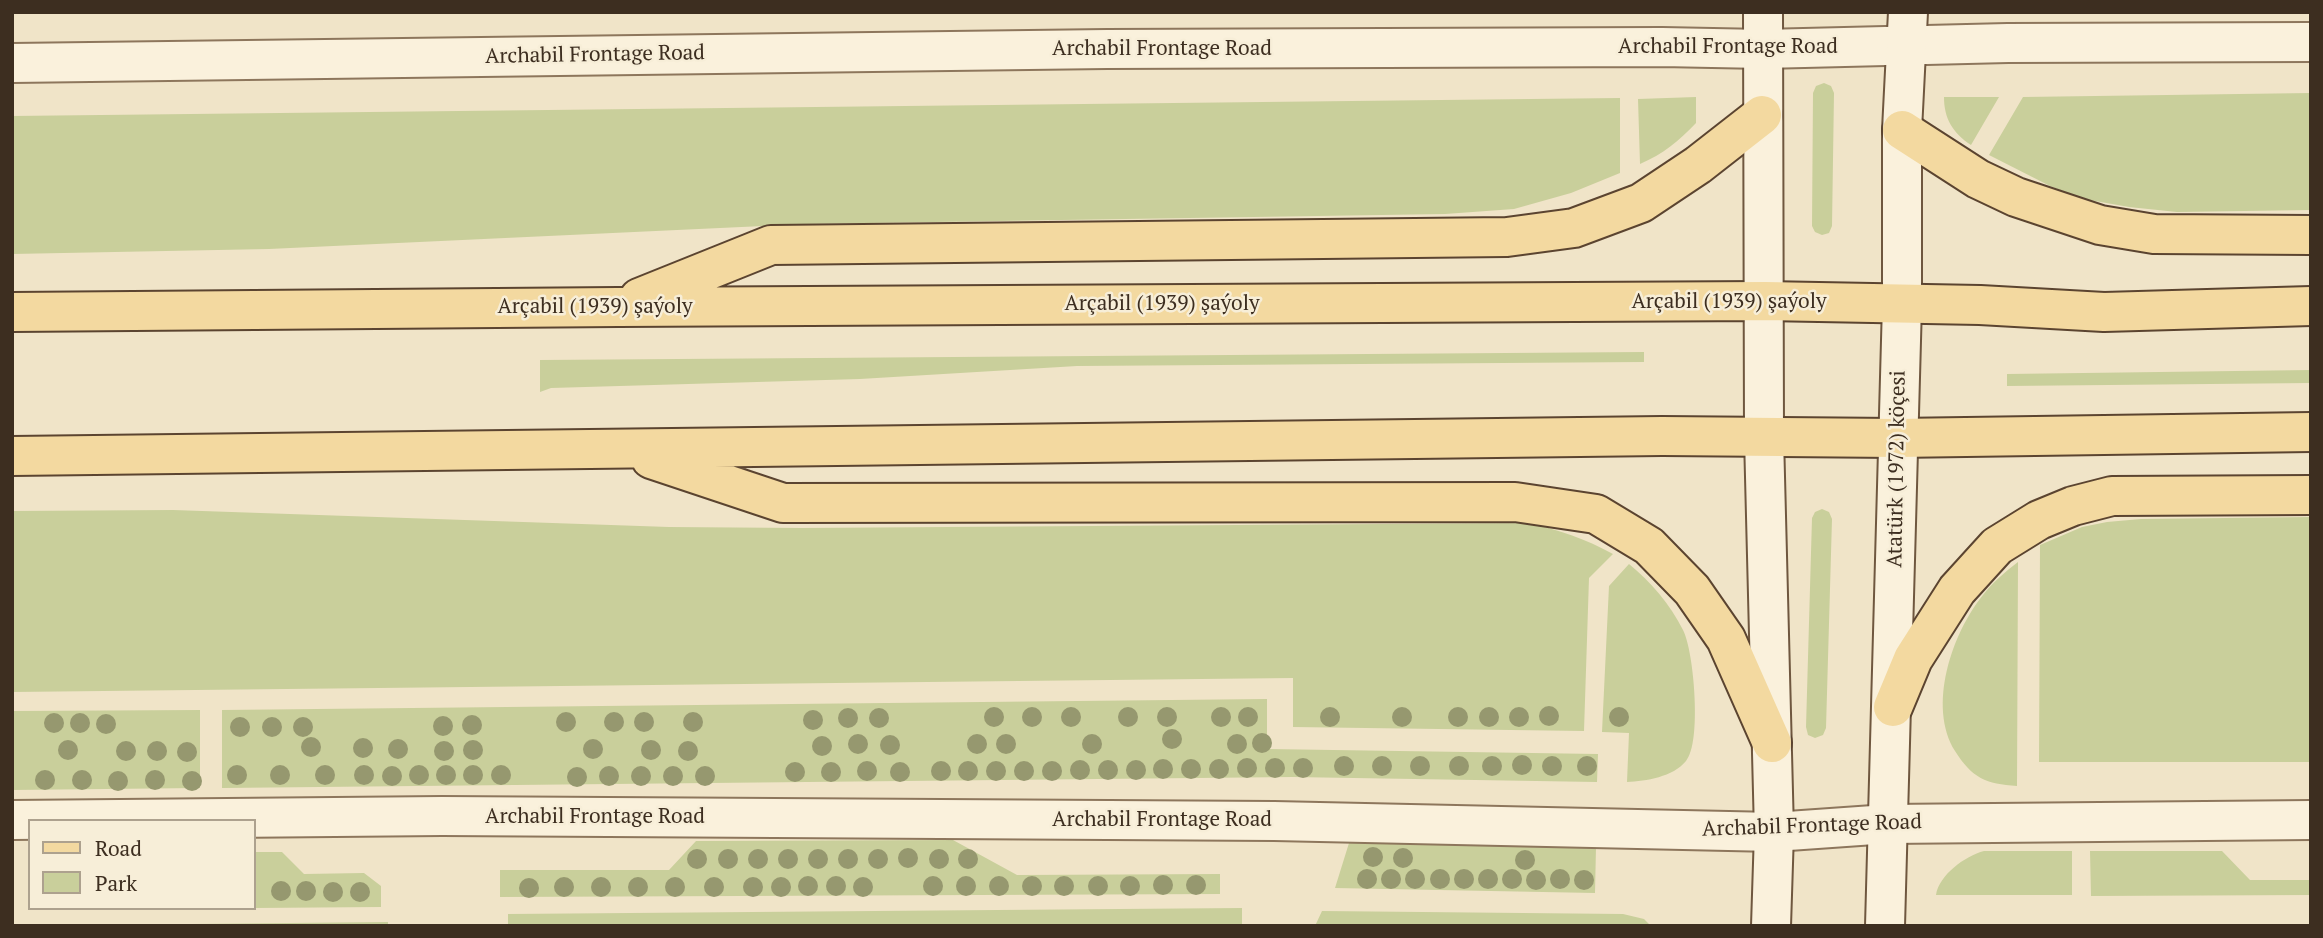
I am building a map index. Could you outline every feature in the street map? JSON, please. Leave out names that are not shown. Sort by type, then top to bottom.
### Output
[{"type":"main road","points":[[618,307],[771,246],[1507,237],[1574,228],[1641,203],[1698,165],[1762,115]]},
{"type":"main road","points":[[1902,130],[1978,179],[2016,197],[2100,225],[2154,234],[2311,235]]},
{"type":"main road","name":"Arçabil (1939) şaýoly","points":[[12,312],[1765,301],[1980,305],[2104,312],[2311,306]]},
{"type":"main road","points":[[12,456],[1662,436],[1897,438],[2311,432]]},
{"type":"main road","points":[[623,449],[783,503],[1515,502],[1596,514],[1649,546],[1692,590],[1726,639],[1772,743]]},
{"type":"main road","points":[[1893,707],[1913,659],[1957,590],[1997,546],[2039,520],[2073,506],[2112,496],[2311,495]]},
{"type":"street","name":"Archabil Frontage Road","points":[[12,62],[1121,49],[1662,47],[1763,31],[1908,29],[2311,42]]},
{"type":"street","name":"Atatürk (1972) köçesi","points":[[1885,926],[1902,304],[1902,130],[1908,29]]},
{"type":"street","points":[[1763,31],[1764,437],[1774,832],[1771,926]]},
{"type":"street","name":"Archabil Frontage Road","points":[[120,819],[442,816],[1177,820],[1774,832],[1888,824],[2311,820]]},
{"type":"green space","points":[[1824,83],[1831,86],[1834,93],[1832,226],[1829,233],[1822,235],[1815,232],[1812,226],[1813,93],[1816,86]]},
{"type":"green space","points":[[2311,93],[2311,210],[2177,212],[2129,207],[2084,199],[2050,186],[1989,155],[2023,97]]},
{"type":"green space","points":[[1696,97],[1696,123],[1670,146],[1640,164],[1638,99]]},
{"type":"green space","points":[[1944,97],[1999,97],[1971,145],[1959,136],[1951,125]]},
{"type":"green space","points":[[1620,98],[1620,173],[1571,193],[1514,209],[1445,214],[806,224],[269,249],[12,254],[12,116]]},
{"type":"green space","points":[[1644,352],[1644,362],[1077,366],[860,379],[551,388],[540,392],[540,360]]},
{"type":"green space","points":[[2311,370],[2311,383],[2007,386],[2007,374]]},
{"type":"green space","points":[[1822,509],[1829,512],[1832,519],[1826,728],[1823,735],[1815,738],[1808,735],[1806,727],[1812,518],[1815,512]]},
{"type":"green space","points":[[173,510],[669,527],[1529,523],[1572,536],[1613,554],[1589,578],[1584,731],[1293,727],[1293,678],[12,692],[12,511]]},
{"type":"green space","points":[[2311,517],[2311,762],[2039,762],[2040,545],[2082,527],[2107,522],[2141,519]]},
{"type":"green space","points":[[2018,562],[2017,786],[1988,781],[1968,768],[1955,751],[1947,733],[1943,692],[1953,649],[1972,611],[1999,577]]},
{"type":"green space","points":[[1629,564],[1659,594],[1683,630],[1693,676],[1695,717],[1691,751],[1681,766],[1659,777],[1627,782],[1629,733],[1602,732],[1609,586]]},
{"type":"green space","points":[[1267,699],[1267,749],[1598,754],[1597,782],[1293,777],[222,788],[222,710]]},
{"type":"green space","points":[[200,710],[200,788],[12,790],[12,711]]},
{"type":"green space","points":[[953,840],[1017,875],[1220,874],[1220,894],[500,897],[500,870],[669,870],[696,841]]},
{"type":"green space","points":[[1349,843],[1596,847],[1595,893],[1335,888]]},
{"type":"green space","points":[[1984,851],[2072,851],[2072,895],[1936,895],[1942,880],[1954,867]]},
{"type":"green space","points":[[2090,851],[2222,851],[2250,880],[2311,880],[2311,895],[2091,896]]},
{"type":"green space","points":[[256,852],[282,852],[304,874],[364,873],[381,886],[381,907],[256,908]]},
{"type":"green space","points":[[1242,908],[1242,926],[508,926],[508,914]]},
{"type":"green space","points":[[1322,911],[1623,914],[1644,919],[1651,926],[1315,926]]},
{"type":"green space","points":[[388,922],[388,926],[93,926],[93,925]]}]
